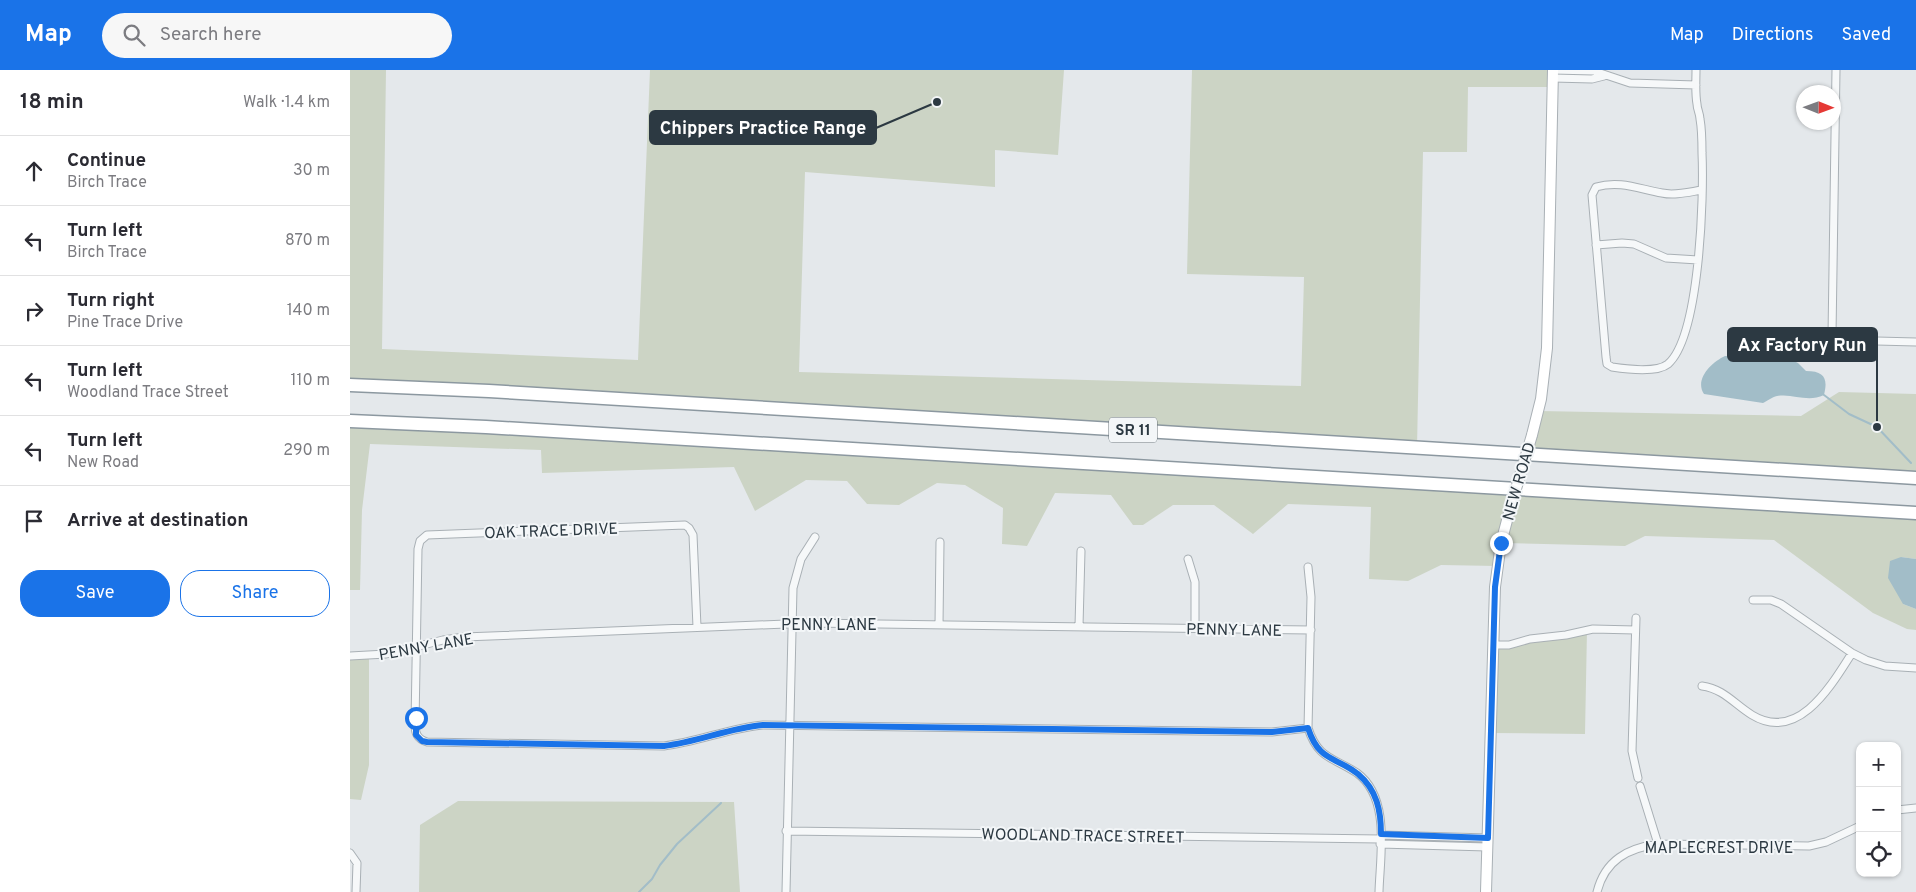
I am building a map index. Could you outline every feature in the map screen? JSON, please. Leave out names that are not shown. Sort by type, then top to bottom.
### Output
[{"type":"highway","name":"SR 11","points":[[350,385],[489,391],[1916,478]]},
{"type":"highway","name":"SR 11","points":[[350,421],[486,427],[1916,513]]},
{"type":"street","points":[[1696,70],[1696,104],[1700,119],[1702,190],[1698,260],[1689,320],[1678,350],[1669,363],[1660,368],[1622,369],[1612,367],[1607,364],[1606,357],[1596,245],[1592,195],[1596,187],[1606,184],[1631,185],[1663,194],[1702,190]]},
{"type":"street","points":[[1836,70],[1831,331],[1837,340],[1916,342]]},
{"type":"street","points":[[1553,73],[1592,79],[1606,76],[1630,83],[1696,85]]},
{"type":"street","name":"NEW ROAD","points":[[1486,892],[1496,572],[1510,509],[1542,399],[1545,374],[1553,73]]},
{"type":"street","points":[[1596,245],[1634,244],[1666,258],[1698,260]]},
{"type":"street","name":"OAK TRACE DRIVE","points":[[416,646],[418,545],[424,536],[431,535],[685,525],[693,535],[697,627]]},
{"type":"street","points":[[786,892],[793,588],[801,560],[815,537]]},
{"type":"street","points":[[939,625],[940,542]]},
{"type":"street","points":[[1079,626],[1081,551]]},
{"type":"street","points":[[1188,559],[1195,582],[1195,628]]},
{"type":"street","points":[[1308,567],[1311,597],[1308,728],[1314,741],[1323,753],[1358,774],[1371,789],[1380,811],[1379,892]]},
{"type":"street","points":[[1753,600],[1773,600],[1781,604],[1819,628],[1852,653],[1866,660],[1885,666],[1916,668]]},
{"type":"street","points":[[1636,618],[1632,751],[1639,782],[1658,844]]},
{"type":"street","name":"PENNY LANE","points":[[350,656],[386,654],[464,637],[792,623],[1311,630]]},
{"type":"street","points":[[1493,645],[1508,645],[1530,639],[1566,635],[1593,629],[1636,630]]},
{"type":"street","points":[[416,646],[415,731],[419,738],[427,742],[664,746],[692,742],[746,727],[790,725],[1272,732],[1308,728]]},
{"type":"street","points":[[1702,686],[1710,687],[1726,694],[1757,718],[1766,721],[1784,722],[1798,717],[1812,707],[1852,653]]},
{"type":"street","points":[[1901,810],[1916,808]]},
{"type":"street","name":"MAPLECREST DRIVE","points":[[1597,892],[1608,868],[1620,856],[1640,847],[1658,844],[1809,846],[1826,842],[1856,828]]},
{"type":"street","name":"WOODLAND TRACE STREET","points":[[786,831],[1488,842]]},
{"type":"street","points":[[350,853],[357,863],[356,892]]},
{"type":"green space","points":[[350,70],[386,70],[382,349],[638,360],[650,70],[1064,70],[1058,155],[995,150],[995,187],[805,172],[799,372],[1301,386],[1304,277],[1187,274],[1192,70],[1553,70],[1552,87],[1468,87],[1467,152],[1423,152],[1417,448],[350,385]]},
{"type":"green space","points":[[1839,392],[1916,394],[1916,478],[1526,454],[1539,411],[1801,416]]},
{"type":"green space","points":[[350,421],[1916,512],[1916,559],[1901,557],[1903,604],[1916,609],[1916,630],[1907,629],[1873,613],[1774,540],[1645,536],[1625,546],[1501,543],[1497,566],[1441,565],[1408,581],[1369,579],[1371,507],[1288,504],[1253,534],[1214,505],[1173,505],[1143,525],[1133,525],[1111,495],[1055,493],[1027,546],[1002,544],[1003,508],[965,485],[937,483],[899,505],[867,504],[847,481],[806,480],[755,511],[734,467],[542,473],[541,450],[370,444],[362,510],[360,590],[350,590]]},
{"type":"green space","points":[[1587,630],[1585,734],[1491,733],[1493,645]]},
{"type":"green space","points":[[350,656],[369,656],[369,765],[361,800],[350,799]]},
{"type":"green space","points":[[458,801],[734,802],[740,892],[419,892],[420,825]]},
{"type":"water","points":[[1725,356],[1790,359],[1798,363],[1806,371],[1817,372],[1824,377],[1826,384],[1824,395],[1806,398],[1783,395],[1771,398],[1763,403],[1704,394],[1701,388],[1703,377],[1715,362]]},
{"type":"water","points":[[1901,557],[1916,559],[1916,609],[1903,604],[1888,578],[1890,561]]},
{"type":"waterway","points":[[1824,395],[1849,414],[1877,427],[1911,463]]},
{"type":"waterway","points":[[639,892],[652,879],[660,865],[677,844],[721,803]]},
{"type":"place","name":"Chippers Practice Range","points":[[937,102]]},
{"type":"place","name":"Ax Factory Run","points":[[1877,427]]},
{"type":"route","points":[[416,718],[416,735],[422,741],[427,742],[664,746],[692,742],[728,731],[763,725],[1272,732],[1308,728],[1310,735],[1323,753],[1352,770],[1366,781],[1380,811],[1381,834],[1488,838],[1495,587],[1501,543]]}]
